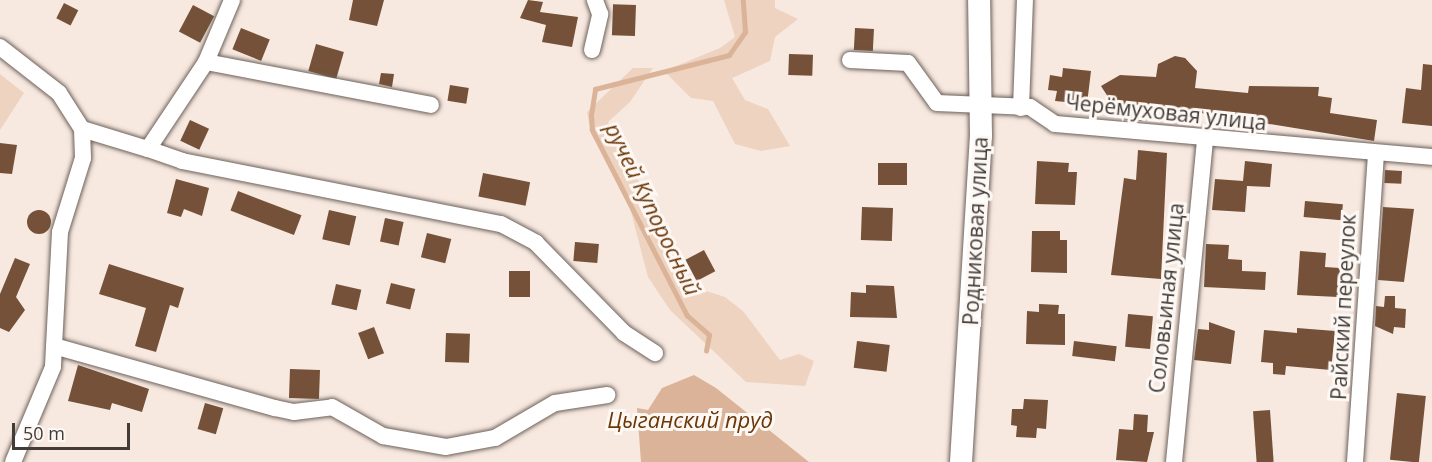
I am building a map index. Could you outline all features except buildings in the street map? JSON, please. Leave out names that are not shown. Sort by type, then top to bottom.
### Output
[{"type":"main road","name":"Родниковая улица","points":[[961,462],[982,108],[979,0]]},
{"type":"street","points":[[148,149],[206,62],[232,0]]},
{"type":"street","points":[[592,51],[600,14],[595,0]]},
{"type":"street","points":[[1021,108],[1025,0]]},
{"type":"street","points":[[0,47],[59,93],[82,129],[83,158],[60,232],[52,367],[13,462]]},
{"type":"street","name":"Черёмуховая улица","points":[[850,60],[908,63],[937,103],[982,108],[1030,107],[1055,124],[1376,154],[1432,157]]},
{"type":"street","points":[[206,62],[431,105]]},
{"type":"street","points":[[82,129],[182,161],[501,224],[536,243],[624,333],[655,353]]},
{"type":"street","name":"Соловьиная улица","points":[[1174,462],[1205,139]]},
{"type":"street","name":"Райский переулок","points":[[1355,462],[1376,154]]},
{"type":"street","points":[[54,346],[285,410],[332,407],[383,436],[446,447],[495,438],[555,403],[607,395]]},
{"type":"shaded area","points":[[724,0],[775,0],[775,8],[798,19],[775,37],[770,61],[732,78],[745,100],[768,109],[790,146],[761,151],[735,144],[713,101],[691,98],[664,71],[720,48],[735,37]]},
{"type":"shaded area","points":[[633,68],[653,68],[630,102],[608,122],[640,184],[669,265],[697,288],[725,297],[743,311],[780,360],[799,354],[814,361],[805,386],[746,382],[670,310],[648,277],[625,189],[591,134],[587,112]]},
{"type":"shaded area","points":[[0,74],[24,93],[0,130]]},
{"type":"water","name":"Цыганский пруд","points":[[694,375],[716,388],[809,462],[641,462],[637,408],[648,410],[662,388]]},
{"type":"waterway","name":"ручей Купоросный","points":[[706,351],[709,335],[687,316],[592,130],[591,115],[595,89],[729,55],[745,32],[743,0]]}]
